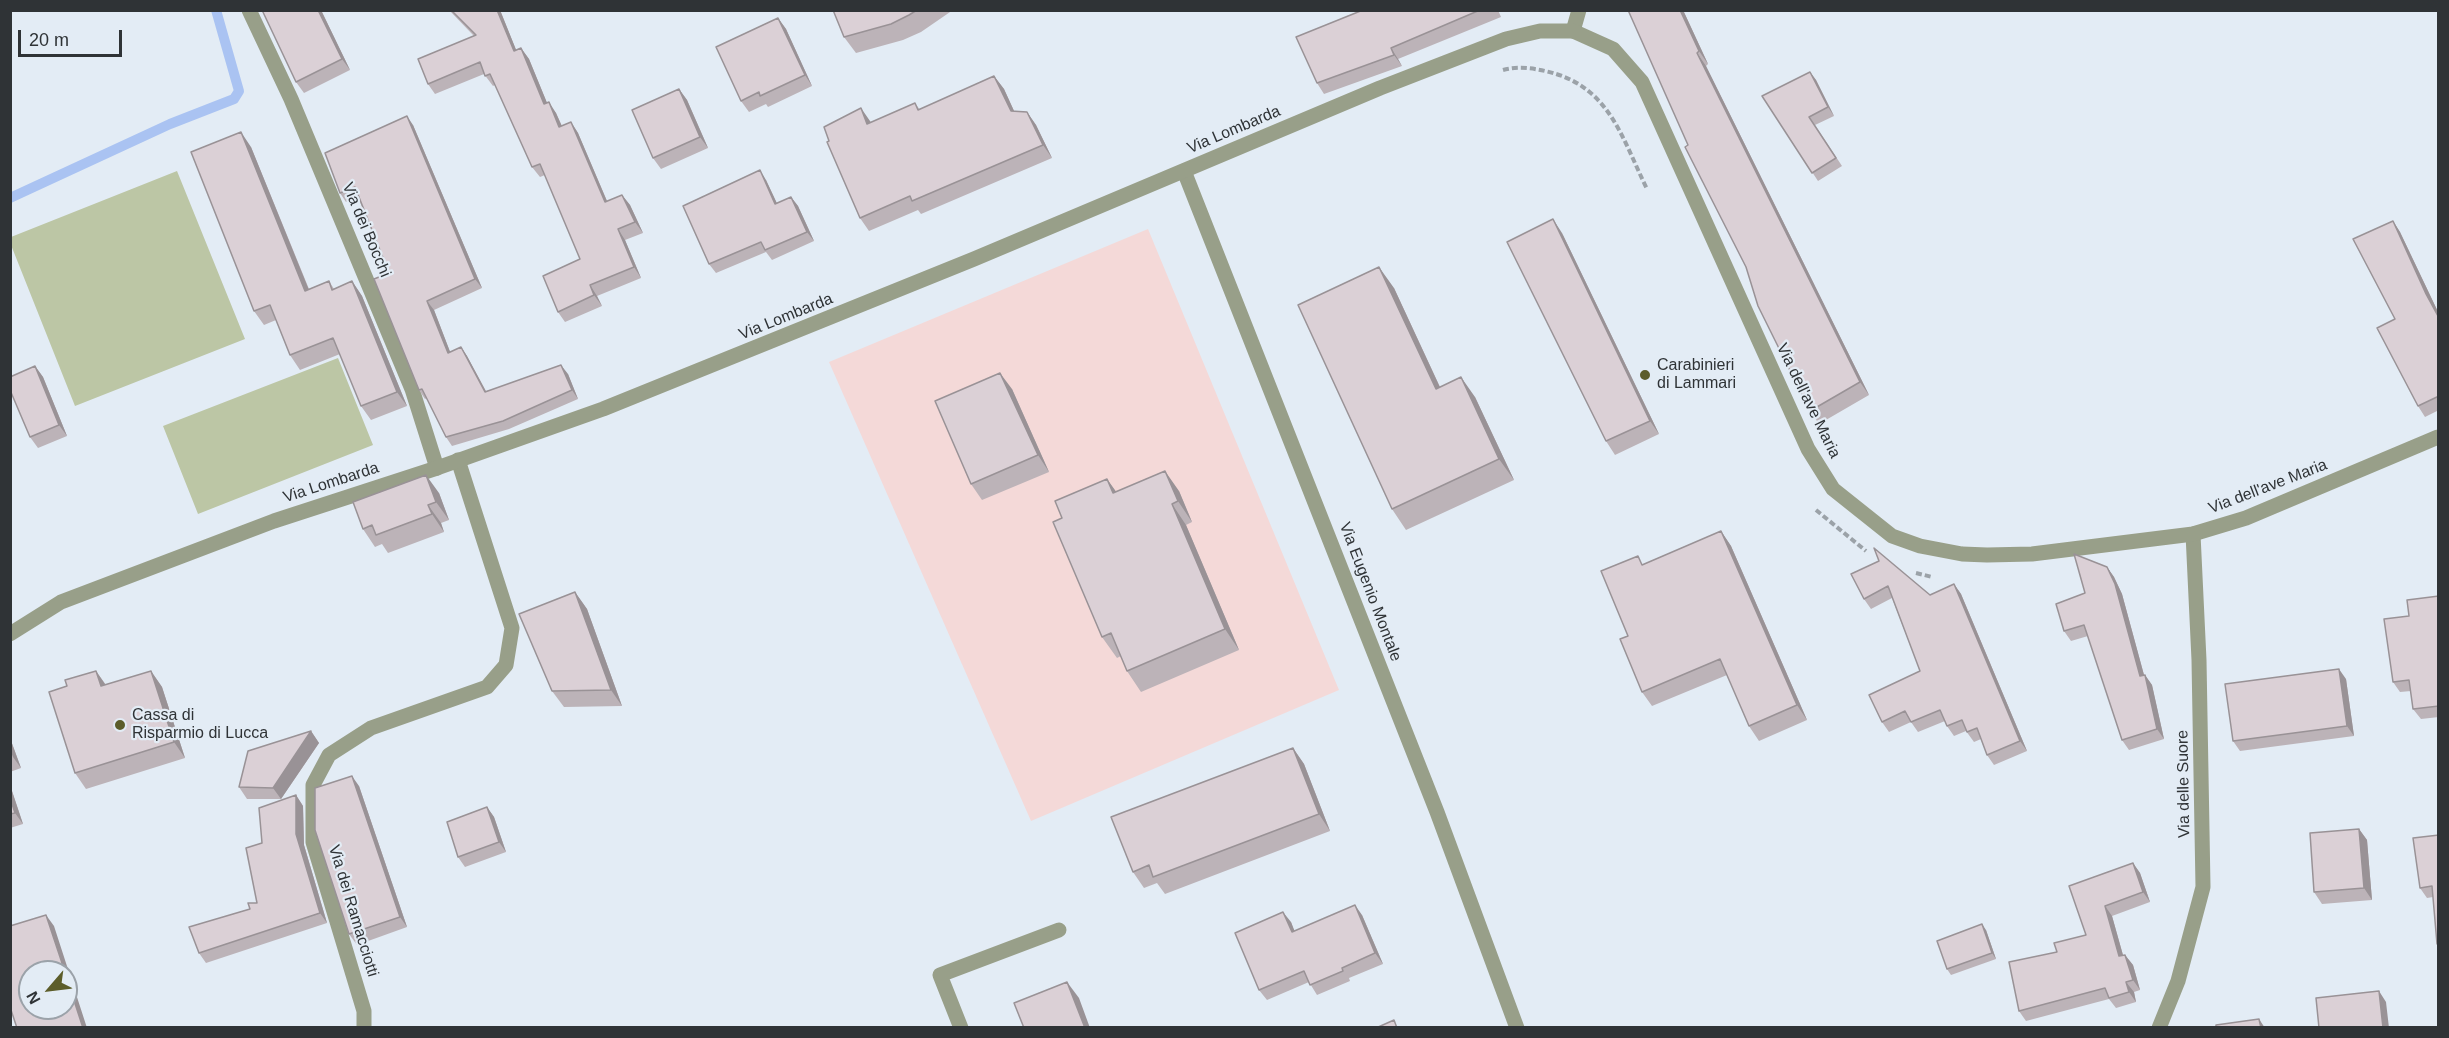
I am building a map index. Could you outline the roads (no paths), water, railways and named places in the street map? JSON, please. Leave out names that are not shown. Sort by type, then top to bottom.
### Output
[{"type":"street","name":"Via dei Bocchi","points":[[249,10],[298,115],[412,389],[436,468]]},
{"type":"street","points":[[1573,31],[1579,10]]},
{"type":"street","name":"Via Lombarda","points":[[10,634],[61,602],[274,521],[436,468],[603,409],[728,360],[1380,88],[1506,39],[1540,31],[1573,31]]},
{"type":"street","name":"Via dell'ave Maria","points":[[1573,31],[1613,49],[1642,82],[1808,449],[1833,489],[1892,536],[1911,543],[1962,554],[2032,554],[2193,534],[2246,518],[2439,437]]},
{"type":"street","name":"Via Eugenio Montale","points":[[1184,171],[1437,812],[1517,1028]]},
{"type":"street","name":"Via dei Ramacciotti","points":[[364,1028],[364,1011],[313,842],[313,785],[329,755],[371,728],[487,687],[506,665],[512,628],[458,460]]},
{"type":"street","name":"Via delle Suore","points":[[2159,1028],[2178,981],[2203,887],[2199,660],[2193,534]]},
{"type":"street","points":[[961,1028],[940,975],[1059,930]]},
{"type":"waterway","points":[[10,198],[170,124],[234,99],[239,91],[216,10]]},
{"type":"place","name":"Carabinieri di Lammari","points":[[1645,375]]},
{"type":"place","name":"Cassa di Risparmio di Lucca","points":[[120,725]]}]
